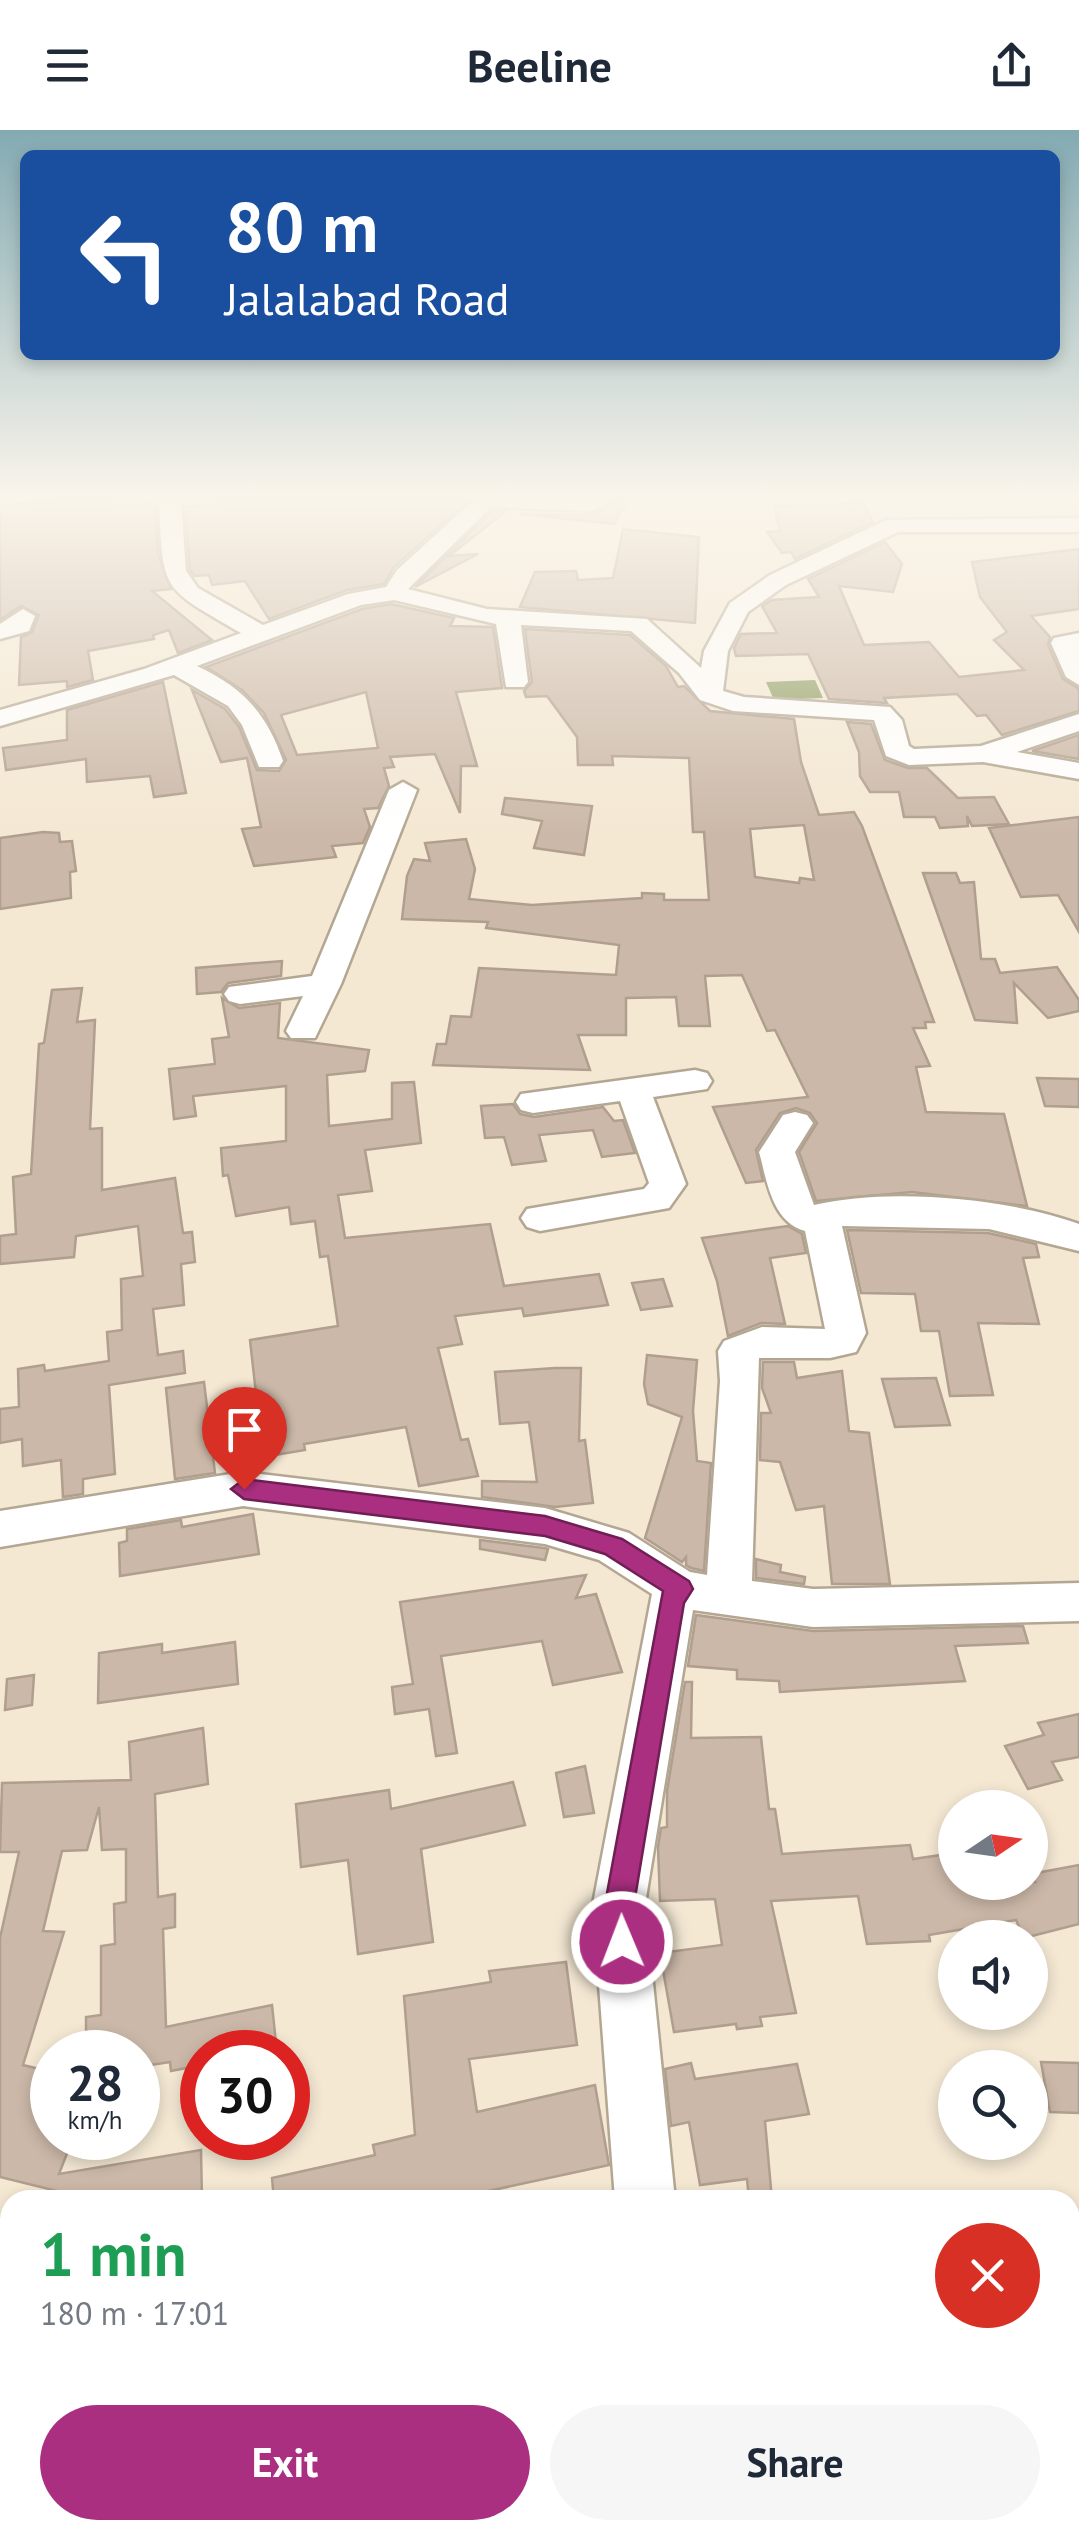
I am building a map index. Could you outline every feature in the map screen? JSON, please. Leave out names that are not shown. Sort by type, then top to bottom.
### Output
[{"type":"street","points":[[222,611],[259,633]]},
{"type":"street","points":[[0,718],[176,666],[320,611]]},
{"type":"street","points":[[478,611],[508,618],[638,624],[675,655],[709,695],[742,705],[868,709],[888,720],[896,750],[901,754],[983,754],[1079,772]]},
{"type":"street","points":[[709,695],[716,651],[736,611]]},
{"type":"street","points":[[0,632],[20,626],[23,616]]},
{"type":"street","points":[[508,618],[515,682]]},
{"type":"street","points":[[1079,640],[1063,643],[1079,677]]},
{"type":"street","points":[[176,666],[235,698],[259,724],[268,761]]},
{"type":"street","points":[[983,754],[1079,722]]},
{"type":"street","points":[[303,1031],[403,790]]},
{"type":"street","points":[[240,994],[325,984]]},
{"type":"street","points":[[534,1102],[695,1081]]},
{"type":"street","points":[[540,1218],[656,1200],[668,1184],[633,1089]]},
{"type":"street","points":[[794,1123],[777,1152],[793,1206],[806,1219],[823,1215],[926,1214],[1043,1224],[1079,1238]]},
{"type":"street","points":[[704,1593],[742,1380],[738,1350],[746,1345],[780,1341],[830,1345],[842,1342],[846,1333],[824,1246],[823,1215]]},
{"type":"street","points":[[0,1529],[244,1489],[545,1526],[613,1546],[704,1593],[813,1608],[1079,1602]]},
{"type":"street","points":[[643,2190],[620,1904],[672,1600],[704,1593]]},
{"type":"shaded area","points":[[815,680],[823,698],[774,700],[766,682]]},
{"type":"building","points":[[32,611],[177,611],[212,640],[178,653],[169,630],[153,635],[154,639],[88,651],[93,680],[67,687],[67,681],[19,685],[21,637],[32,632],[39,615]]},
{"type":"building","points":[[264,611],[289,611],[269,619]]},
{"type":"building","points":[[355,611],[425,611],[454,618],[450,626],[493,627],[502,688],[456,692],[477,766],[461,766],[460,813],[435,754],[390,757],[394,767],[384,768],[389,786],[378,808],[364,809],[370,827],[363,843],[332,846],[336,857],[254,866],[242,829],[261,827],[247,758],[221,762],[192,690],[225,709],[239,727],[257,770],[279,771],[286,760],[264,713],[242,690],[206,667]],"holes":[[[366,692],[378,748],[297,755],[281,715]]]},
{"type":"building","points":[[569,611],[696,611],[695,623]]},
{"type":"building","points":[[765,611],[850,611],[864,645],[929,642],[959,677],[1024,670],[994,640],[1007,632],[991,611],[1062,611],[1031,616],[1050,637],[1048,645],[1063,679],[1079,689],[1079,711],[1002,735],[986,715],[977,716],[957,694],[884,698],[887,703],[829,699],[808,654],[736,656],[734,648],[741,634],[777,633]]},
{"type":"building","points":[[525,629],[630,635],[666,666],[678,687],[684,686],[710,711],[794,719],[801,762],[819,815],[854,812],[862,826],[934,1022],[925,1022],[926,1028],[913,1028],[930,1066],[916,1067],[926,1112],[1004,1114],[1027,1206],[912,1192],[816,1201],[799,1152],[817,1123],[810,1113],[796,1108],[780,1113],[756,1150],[763,1181],[746,1183],[713,1107],[808,1097],[775,1030],[767,1031],[742,975],[705,976],[710,1026],[679,1026],[676,997],[626,998],[626,1035],[578,1035],[590,1070],[433,1065],[437,1044],[446,1044],[451,1016],[471,1017],[479,968],[616,975],[619,945],[486,928],[488,922],[402,919],[407,876],[414,859],[430,861],[425,843],[466,839],[475,869],[469,899],[532,905],[642,898],[642,893],[664,894],[664,900],[709,900],[704,832],[693,832],[689,758],[612,756],[613,765],[578,765],[577,737],[547,696],[526,697],[524,691],[532,682]],"holes":[[[804,825],[814,880],[800,878],[799,883],[755,877],[750,829]]]},
{"type":"building","points":[[163,682],[186,793],[154,797],[150,776],[87,782],[86,759],[6,770],[3,748],[67,740],[67,710]]},
{"type":"building","points":[[847,722],[871,724],[885,760],[908,768],[927,768],[958,798],[994,797],[1009,824],[972,826],[967,816],[968,826],[940,828],[935,817],[904,817],[899,792],[870,792],[860,776],[859,752]]},
{"type":"building","points":[[1079,735],[1079,759],[1032,751]]},
{"type":"building","points":[[505,798],[592,806],[584,855],[534,848],[542,821],[502,814]]},
{"type":"building","points":[[1079,817],[1079,932],[1058,895],[1021,897],[989,828]]},
{"type":"building","points":[[59,833],[60,842],[72,841],[76,871],[70,872],[71,898],[0,909],[0,838]]},
{"type":"building","points":[[923,873],[956,873],[960,883],[974,882],[981,959],[995,959],[1000,973],[1057,967],[1079,1000],[1079,1011],[1048,1018],[1014,983],[1017,1023],[975,1020]]},
{"type":"building","points":[[282,961],[281,976],[228,983],[221,992],[197,994],[196,968]]},
{"type":"building","points":[[82,988],[77,1022],[95,1020],[90,1129],[102,1128],[102,1190],[175,1178],[183,1233],[192,1232],[195,1262],[181,1264],[184,1305],[153,1309],[158,1355],[183,1351],[185,1373],[109,1385],[115,1474],[83,1479],[83,1494],[63,1497],[61,1460],[23,1466],[22,1439],[0,1443],[0,1409],[19,1407],[18,1369],[44,1365],[45,1371],[109,1361],[107,1332],[122,1330],[121,1279],[143,1276],[138,1226],[76,1236],[74,1257],[0,1264],[0,1236],[16,1234],[13,1177],[31,1174],[39,1044],[44,1043],[52,990]]},
{"type":"building","points":[[222,998],[239,1008],[280,1003],[278,1038],[369,1050],[365,1071],[327,1075],[329,1126],[392,1119],[392,1083],[414,1082],[421,1143],[365,1150],[372,1191],[338,1195],[345,1238],[490,1224],[504,1286],[599,1274],[608,1305],[524,1316],[522,1308],[455,1316],[462,1344],[438,1348],[461,1440],[468,1439],[478,1476],[419,1486],[406,1427],[304,1444],[305,1450],[263,1457],[250,1340],[338,1326],[328,1256],[320,1257],[315,1221],[291,1224],[289,1207],[236,1216],[228,1175],[223,1176],[221,1148],[286,1141],[286,1086],[193,1096],[196,1116],[174,1119],[169,1069],[215,1064],[212,1039],[229,1037]]},
{"type":"building","points":[[1037,1078],[1079,1079],[1079,1107],[1045,1106]]},
{"type":"building","points":[[513,1104],[520,1114],[534,1117],[603,1107],[614,1121],[623,1120],[635,1153],[602,1157],[593,1130],[539,1135],[546,1161],[512,1165],[504,1137],[485,1138],[481,1106]]},
{"type":"building","points":[[788,1226],[802,1234],[806,1253],[770,1258],[785,1324],[761,1323],[728,1336],[717,1281],[702,1238]]},
{"type":"building","points":[[847,1230],[988,1233],[1036,1244],[1039,1257],[1023,1258],[1039,1324],[978,1323],[993,1395],[950,1396],[939,1331],[921,1331],[915,1294],[861,1293]]},
{"type":"building","points":[[663,1279],[672,1306],[641,1310],[632,1283]]},
{"type":"building","points":[[647,1355],[697,1360],[693,1411],[697,1461],[711,1463],[704,1571],[691,1568],[686,1565],[686,1557],[682,1562],[645,1538],[682,1417],[648,1404],[644,1384]]},
{"type":"building","points":[[763,1362],[794,1362],[797,1378],[842,1371],[849,1431],[869,1433],[890,1584],[832,1584],[824,1506],[796,1510],[780,1462],[760,1460],[761,1413],[771,1413],[762,1388]]},
{"type":"building","points":[[581,1368],[579,1441],[585,1440],[593,1503],[555,1507],[482,1497],[482,1481],[537,1482],[529,1422],[500,1424],[495,1372]]},
{"type":"building","points":[[936,1378],[950,1425],[895,1427],[882,1379]]},
{"type":"building","points":[[204,1382],[215,1473],[175,1479],[166,1388]]},
{"type":"building","points":[[253,1514],[259,1554],[120,1576],[119,1543],[127,1541],[127,1529],[181,1520],[182,1527]]},
{"type":"building","points":[[480,1540],[548,1549],[545,1560],[480,1549]]},
{"type":"building","points":[[756,1559],[781,1565],[780,1572],[805,1577],[804,1584],[756,1578]]},
{"type":"building","points":[[586,1575],[576,1598],[596,1594],[622,1672],[553,1685],[542,1641],[441,1656],[457,1753],[436,1756],[429,1709],[395,1714],[392,1687],[413,1684],[400,1602]]},
{"type":"building","points":[[696,1615],[813,1631],[1023,1626],[1028,1643],[955,1646],[965,1681],[780,1692],[779,1681],[737,1679],[737,1670],[688,1666]]},
{"type":"building","points":[[235,1642],[238,1684],[98,1703],[99,1653],[162,1644],[162,1653]]},
{"type":"building","points":[[34,1675],[32,1705],[5,1710],[7,1679]]},
{"type":"building","points":[[685,1682],[692,1682],[691,1738],[761,1737],[769,1809],[775,1809],[782,1854],[910,1845],[913,1859],[938,1855],[938,1900],[1048,1900],[1048,1871],[1079,1865],[1079,1924],[1048,1932],[1048,1920],[938,1920],[938,1933],[929,1935],[930,1941],[867,1944],[858,1896],[771,1901],[796,2013],[760,2017],[762,2026],[737,2029],[736,2024],[674,2032],[660,1953],[722,1945],[715,1899],[660,1901],[658,1847],[661,1828],[667,1827],[667,1791]]},
{"type":"building","points":[[1079,1714],[1079,1757],[1052,1762],[1062,1780],[1028,1789],[1005,1746],[1044,1735],[1038,1723]]},
{"type":"building","points":[[203,1728],[208,1784],[155,1794],[158,1897],[175,1894],[175,1927],[163,1929],[166,2027],[272,2005],[275,2030],[180,2030],[180,2069],[171,2071],[170,2062],[160,2064],[160,2030],[86,2030],[86,2017],[101,2015],[101,1946],[115,1944],[114,1904],[126,1902],[126,1849],[102,1850],[99,1807],[87,1850],[62,1851],[43,1931],[64,1932],[34,2030],[30,2030],[23,2065],[30,2067],[30,2160],[64,2160],[59,2174],[160,2160],[180,2154],[180,2160],[201,2160],[202,2190],[53,2190],[0,2177],[0,1938],[19,1852],[0,1852],[2,1783],[131,1780],[129,1742]]},
{"type":"building","points":[[585,1766],[594,1813],[564,1817],[556,1773]]},
{"type":"building","points":[[513,1782],[525,1825],[421,1849],[433,1942],[358,1954],[348,1860],[301,1867],[296,1804],[389,1790],[391,1809]]},
{"type":"building","points":[[566,1962],[577,2045],[469,2059],[477,2112],[595,2085],[609,2165],[493,2190],[273,2190],[272,2178],[375,2155],[373,2145],[415,2135],[404,1996],[491,1982],[489,1971]]},
{"type":"building","points":[[1048,2062],[1079,2063],[1079,2113],[1050,2112]]},
{"type":"building","points":[[691,2063],[695,2079],[797,2064],[809,2114],[765,2121],[771,2190],[748,2190],[747,2179],[700,2185],[689,2122],[671,2126],[665,2069]]},
{"type":"route","points":[[244,1489],[545,1526],[613,1546],[680,1589],[672,1600],[620,1904],[622,1942]]}]
